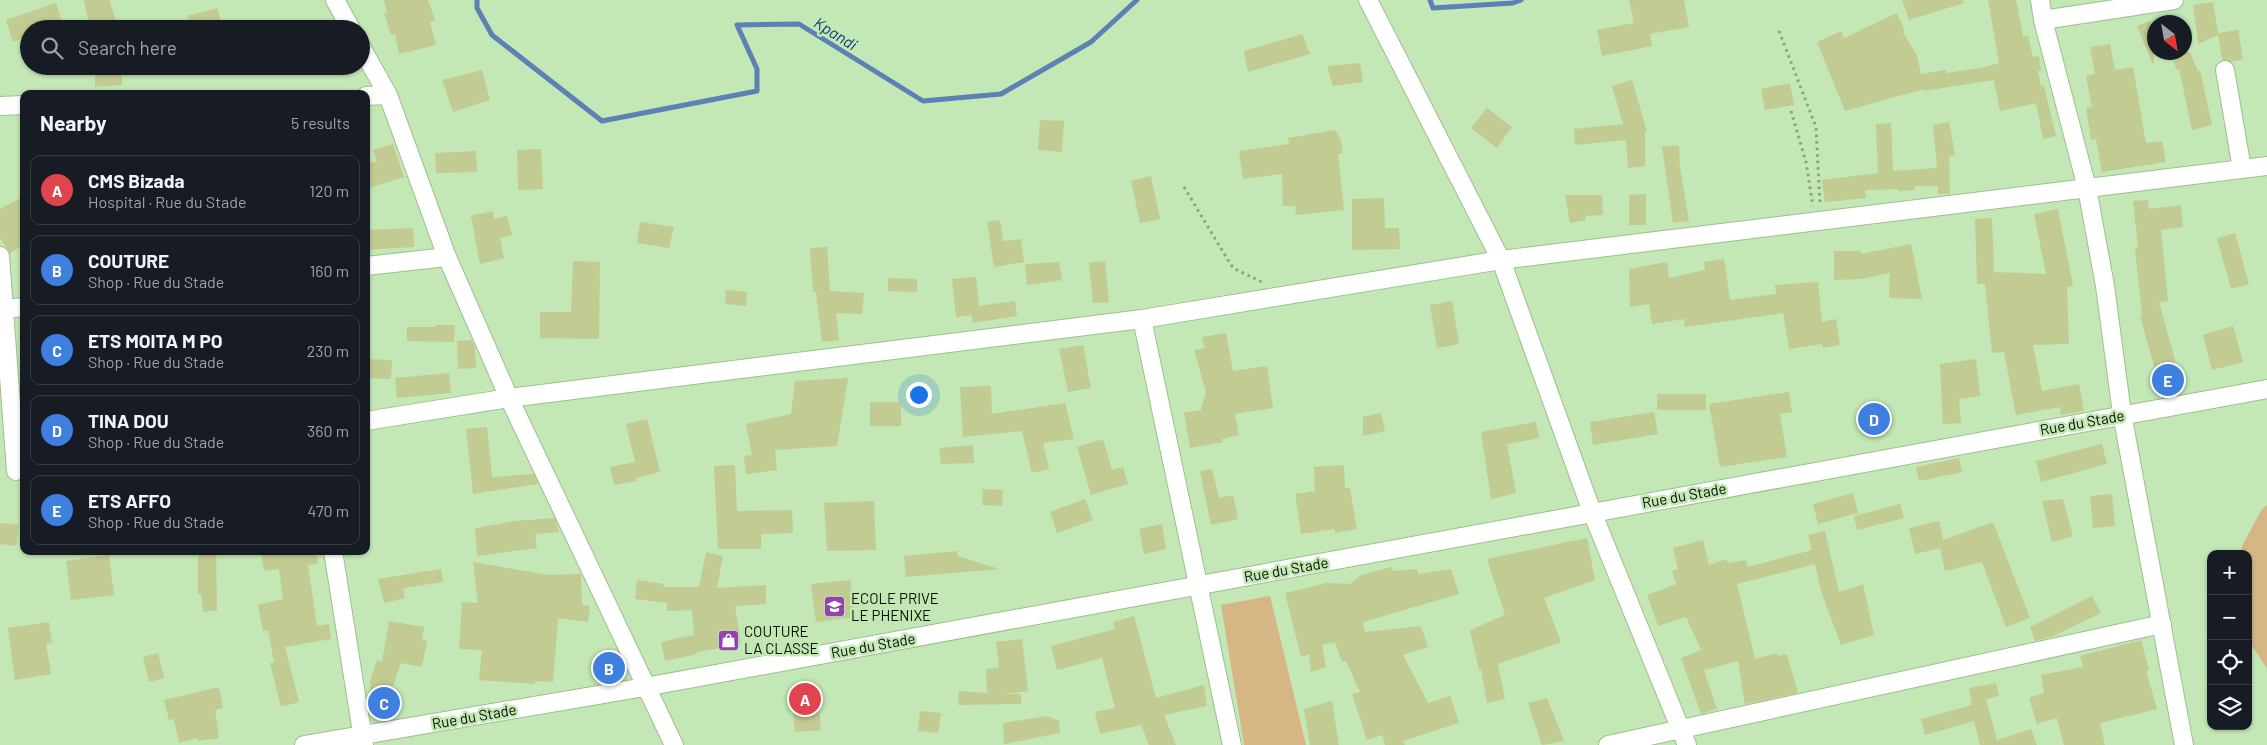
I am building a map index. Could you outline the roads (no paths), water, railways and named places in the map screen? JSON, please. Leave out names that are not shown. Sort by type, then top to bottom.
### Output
[{"type":"street","points":[[335,0],[346,20]]},
{"type":"street","points":[[1368,0],[1501,260],[1592,512],[1684,737]]},
{"type":"street","points":[[2040,0],[2043,20],[2087,188],[2105,286],[2122,414],[2184,745]]},
{"type":"street","points":[[2043,20],[2168,0]]},
{"type":"street","points":[[370,63],[388,95],[447,257],[509,398],[674,745]]},
{"type":"street","points":[[2225,70],[2242,169]]},
{"type":"street","points":[[370,96],[388,95]]},
{"type":"street","points":[[0,106],[20,106]]},
{"type":"street","points":[[370,420],[509,398],[1142,319],[1501,260],[2267,166]]},
{"type":"street","points":[[0,256],[6,310],[6,356],[13,471]]},
{"type":"street","points":[[370,266],[447,257]]},
{"type":"street","points":[[6,310],[20,308]]},
{"type":"street","points":[[1142,319],[1232,745]]},
{"type":"street","name":"Rue du Stade","points":[[304,745],[363,740],[2122,414],[2267,389]]},
{"type":"street","points":[[334,555],[363,740]]},
{"type":"street","points":[[1608,745],[1684,737],[2162,624]]},
{"type":"waterway","name":"Kpandi","points":[[477,0],[477,8],[492,35],[602,121],[757,91],[757,69],[737,25],[799,24],[923,101],[1001,94],[1091,42],[1137,0]]},
{"type":"waterway","name":"Kpandi","points":[[1430,0],[1433,8],[1513,3],[1521,0]]},
{"type":"place","name":"ETS AFFO","points":[[2168,380]]},
{"type":"place","name":"TINA DOU","points":[[1874,419]]},
{"type":"place","name":"ECOLE PRIVE LE PHENIXE","points":[[835,607]]},
{"type":"place","name":"COUTURE LA CLASSE","points":[[728,640]]},
{"type":"place","name":"COUTURE","points":[[609,668]]},
{"type":"place","name":"CMS Bizada","points":[[805,699]]},
{"type":"place","name":"ETS MOITA M PO","points":[[384,703]]}]
